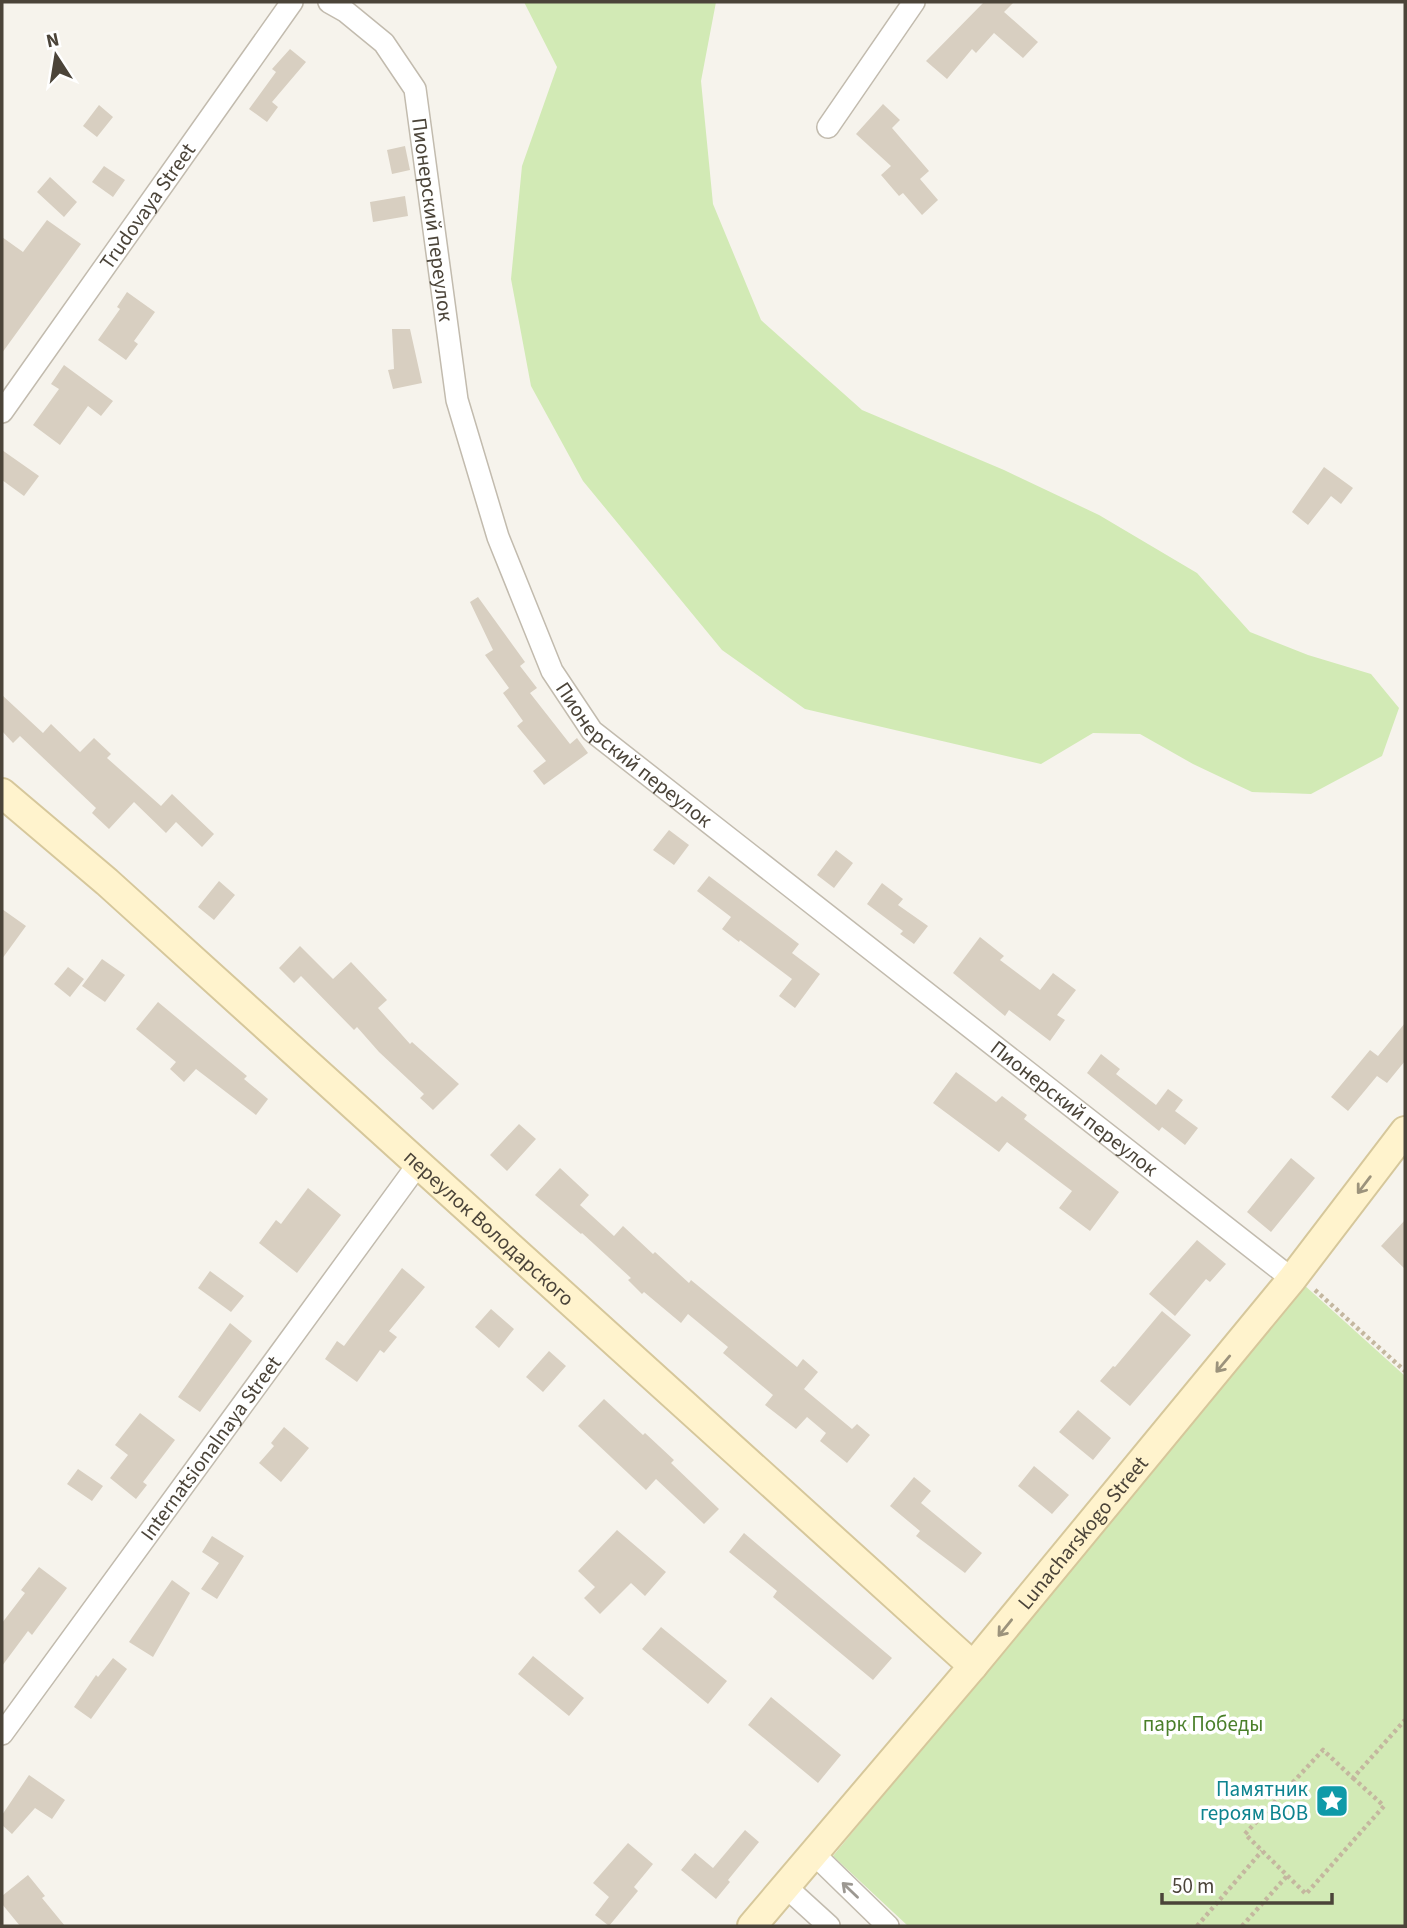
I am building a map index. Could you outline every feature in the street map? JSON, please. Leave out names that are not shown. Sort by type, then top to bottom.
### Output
[{"type":"street","name":"Trudovaya Street","points":[[2,412],[292,2]]},
{"type":"street","name":"Пионерский переулок","points":[[328,2],[345,11],[384,43],[415,89],[457,400],[498,537],[552,671],[592,731],[1295,1276]]},
{"type":"street","points":[[828,127],[914,2]]},
{"type":"street","name":"переулок Володарского","points":[[2,793],[107,882],[973,1666]]},
{"type":"street","name":"Lunacharskogo Street","points":[[752,1926],[973,1666],[1295,1276],[1405,1131]]},
{"type":"street","name":"Internatsionalnaya Street","points":[[2,1734],[419,1163]]},
{"type":"street","points":[[813,1853],[888,1926]]},
{"type":"street","points":[[785,1886],[829,1926]]},
{"type":"path","points":[[1295,1276],[1405,1371]]},
{"type":"path","points":[[1353,1778],[1405,1720]]},
{"type":"path","points":[[1323,1750],[1353,1778],[1384,1806],[1306,1894],[1245,1834],[1323,1750]]},
{"type":"path","points":[[1199,1925],[1262,1851]]},
{"type":"path","points":[[1242,1926],[1287,1876]]},
{"type":"green space","points":[[524,2],[716,2],[701,81],[713,204],[761,320],[862,410],[1004,470],[1099,515],[1197,573],[1250,632],[1308,655],[1371,674],[1399,708],[1382,756],[1311,794],[1252,792],[1193,764],[1140,734],[1093,733],[1041,764],[805,709],[722,650],[583,481],[531,386],[511,279],[522,166],[557,67]]},
{"type":"green space","name":"парк Победы","points":[[1303,1284],[1405,1376],[1405,1926],[908,1926],[833,1856]]},
{"type":"building","points":[[984,2],[1014,2],[1004,12],[1038,42],[1023,58],[994,33],[976,53],[972,49],[947,79],[926,61]]},
{"type":"building","points":[[290,49],[306,62],[272,102],[278,107],[267,122],[249,109],[276,72],[272,69]]},
{"type":"building","points":[[883,104],[900,120],[892,128],[929,171],[920,179],[938,200],[922,215],[903,193],[899,196],[881,175],[891,166],[856,134]]},
{"type":"building","points":[[99,105],[113,117],[97,137],[83,126]]},
{"type":"building","points":[[405,146],[410,170],[392,174],[387,150]]},
{"type":"building","points":[[104,166],[125,180],[113,197],[92,182]]},
{"type":"building","points":[[50,177],[77,202],[64,217],[37,192]]},
{"type":"building","points":[[405,196],[408,216],[373,222],[370,202]]},
{"type":"building","points":[[47,220],[81,244],[2,353],[2,237],[23,252]]},
{"type":"building","points":[[127,292],[155,312],[134,341],[138,344],[126,360],[98,340],[120,309],[117,307]]},
{"type":"building","points":[[392,329],[410,329],[422,383],[393,389],[388,370],[394,369]]},
{"type":"building","points":[[64,365],[113,401],[101,416],[88,406],[60,445],[33,425],[59,389],[51,384]]},
{"type":"building","points":[[2,450],[39,476],[24,496],[2,480]]},
{"type":"building","points":[[1324,467],[1353,488],[1341,504],[1331,496],[1308,525],[1292,512]]},
{"type":"building","points":[[478,597],[525,662],[520,666],[537,688],[530,693],[570,744],[577,738],[588,753],[544,785],[533,771],[546,761],[517,726],[523,721],[503,693],[509,688],[485,655],[493,650],[470,602]]},
{"type":"building","points":[[2,695],[43,733],[51,724],[80,752],[94,738],[111,754],[107,758],[161,806],[172,794],[214,834],[202,847],[176,822],[166,833],[134,802],[109,829],[92,813],[96,808],[20,736],[13,743],[2,731]]},
{"type":"building","points":[[669,830],[689,845],[674,865],[653,850]]},
{"type":"building","points":[[836,850],[853,863],[834,888],[817,875]]},
{"type":"building","points":[[709,876],[799,944],[792,953],[820,974],[795,1008],[779,996],[792,979],[722,929],[731,917],[697,891]]},
{"type":"building","points":[[219,881],[235,895],[214,920],[198,907]]},
{"type":"building","points":[[882,883],[903,899],[898,905],[928,926],[914,944],[900,934],[903,931],[867,904]]},
{"type":"building","points":[[2,909],[26,926],[2,959]]},
{"type":"building","points":[[980,937],[1004,956],[1000,960],[1040,990],[1053,973],[1076,990],[1057,1015],[1065,1020],[1050,1041],[1009,1010],[1005,1016],[953,973]]},
{"type":"building","points":[[300,946],[333,979],[351,962],[387,1000],[378,1008],[410,1044],[412,1042],[459,1084],[433,1110],[420,1098],[424,1094],[379,1052],[357,1027],[354,1030],[301,976],[294,983],[279,968]]},
{"type":"building","points":[[102,959],[125,975],[105,1002],[82,986]]},
{"type":"building","points":[[68,967],[84,979],[70,997],[54,984]]},
{"type":"building","points":[[158,1002],[247,1076],[244,1079],[268,1099],[256,1115],[196,1069],[184,1082],[170,1069],[176,1062],[136,1029]]},
{"type":"building","points":[[1405,1023],[1405,1061],[1387,1083],[1377,1076],[1348,1111],[1331,1097],[1370,1050],[1378,1056]]},
{"type":"building","points":[[1101,1054],[1120,1069],[1116,1074],[1156,1105],[1168,1089],[1183,1100],[1175,1111],[1198,1128],[1185,1145],[1162,1127],[1159,1131],[1087,1073]]},
{"type":"building","points":[[956,1072],[996,1102],[1002,1096],[1027,1115],[1024,1119],[1119,1192],[1090,1231],[1059,1208],[1072,1191],[1007,1142],[999,1152],[933,1103]]},
{"type":"building","points":[[519,1124],[536,1139],[507,1171],[490,1155]]},
{"type":"building","points":[[1291,1158],[1315,1178],[1271,1232],[1247,1212]]},
{"type":"building","points":[[560,1168],[589,1195],[580,1205],[614,1236],[623,1226],[653,1254],[655,1252],[689,1283],[691,1280],[797,1367],[803,1359],[818,1372],[804,1389],[852,1429],[857,1424],[870,1435],[847,1463],[820,1441],[826,1433],[807,1417],[796,1429],[765,1405],[773,1395],[723,1353],[728,1347],[688,1314],[681,1323],[644,1292],[642,1294],[628,1280],[631,1278],[535,1195]]},
{"type":"building","points":[[308,1188],[341,1215],[297,1273],[259,1243],[276,1220],[281,1224]]},
{"type":"building","points":[[1405,1220],[1405,1269],[1381,1246]]},
{"type":"building","points":[[1197,1240],[1226,1264],[1210,1282],[1206,1279],[1175,1316],[1149,1294]]},
{"type":"building","points":[[402,1268],[425,1287],[389,1331],[397,1337],[384,1353],[380,1350],[357,1382],[325,1359],[337,1341],[344,1346]]},
{"type":"building","points":[[210,1271],[244,1296],[231,1312],[198,1288]]},
{"type":"building","points":[[491,1309],[514,1329],[499,1348],[475,1327]]},
{"type":"building","points":[[1162,1311],[1191,1335],[1130,1406],[1100,1381]]},
{"type":"building","points":[[230,1323],[252,1341],[200,1412],[178,1397]]},
{"type":"building","points":[[549,1351],[566,1366],[543,1392],[526,1377]]},
{"type":"building","points":[[604,1399],[674,1460],[671,1463],[719,1509],[704,1524],[656,1479],[646,1490],[578,1426]]},
{"type":"building","points":[[1078,1410],[1111,1438],[1093,1460],[1059,1432]]},
{"type":"building","points":[[140,1413],[175,1440],[143,1482],[147,1485],[136,1499],[110,1478],[128,1455],[115,1445]]},
{"type":"building","points":[[284,1427],[309,1448],[281,1482],[259,1463],[274,1446],[271,1443]]},
{"type":"building","points":[[1034,1466],[1069,1495],[1052,1514],[1018,1486]]},
{"type":"building","points":[[78,1469],[103,1486],[92,1501],[67,1484]]},
{"type":"building","points":[[914,1477],[931,1491],[921,1503],[982,1553],[965,1573],[916,1536],[920,1531],[890,1506]]},
{"type":"building","points":[[617,1530],[666,1572],[645,1596],[631,1583],[600,1614],[584,1598],[595,1587],[578,1571]]},
{"type":"building","points":[[744,1533],[892,1658],[873,1680],[773,1597],[777,1591],[729,1552]]},
{"type":"building","points":[[212,1536],[244,1556],[217,1599],[201,1589],[219,1563],[202,1552]]},
{"type":"building","points":[[39,1567],[67,1588],[32,1635],[28,1631],[2,1666],[2,1623],[25,1593],[21,1590]]},
{"type":"building","points":[[172,1580],[190,1593],[153,1657],[129,1642]]},
{"type":"building","points":[[661,1627],[727,1681],[708,1704],[642,1649]]},
{"type":"building","points":[[533,1656],[584,1698],[569,1716],[518,1674]]},
{"type":"building","points":[[113,1658],[127,1669],[91,1719],[74,1707],[96,1675],[98,1677]]},
{"type":"building","points":[[771,1697],[841,1755],[818,1783],[748,1725]]},
{"type":"building","points":[[29,1775],[65,1800],[52,1819],[35,1808],[12,1834],[2,1825],[2,1815]]},
{"type":"building","points":[[745,1830],[759,1842],[716,1899],[681,1870],[695,1853],[713,1868]]},
{"type":"building","points":[[628,1843],[653,1864],[634,1887],[638,1891],[609,1926],[595,1915],[609,1897],[593,1883]]},
{"type":"building","points":[[28,1875],[45,1896],[42,1898],[65,1926],[20,1926],[2,1904],[2,1896]]},
{"type":"place","name":"Памятник героям ВОВ","points":[[1332,1801]]}]
